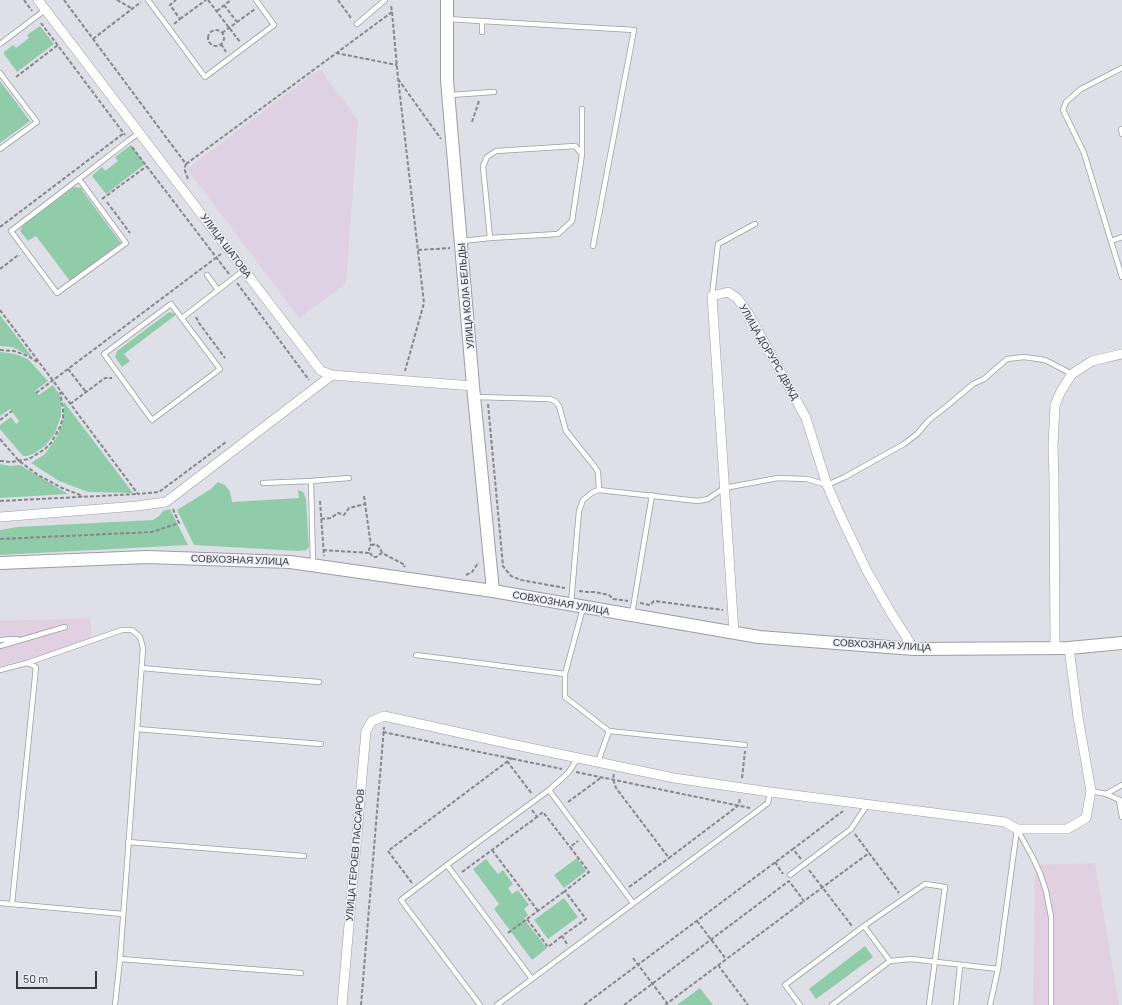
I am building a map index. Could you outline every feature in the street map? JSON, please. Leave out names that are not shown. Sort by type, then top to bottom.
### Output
[{"type":"main road","name":"УЛИЦА КОЛА БЕЛЬДЫ","points":[[447,0],[447,80],[457,244],[474,392],[493,591]]},
{"type":"main road","name":"СОВХОЗНАЯ УЛИЦА","points":[[0,563],[147,557],[290,562],[493,591],[759,637],[914,649],[1069,648],[1122,643]]},
{"type":"street","name":"УЛИЦА ШАТОВА","points":[[38,0],[321,371],[332,375],[474,392]]},
{"type":"street","name":"УЛИЦА ДОРУРС ДВЖД","points":[[712,296],[728,292],[737,298],[748,312],[806,418],[828,484],[843,521],[867,570],[891,613],[914,649]]},
{"type":"street","points":[[712,296],[734,632]]},
{"type":"street","points":[[1055,648],[1053,446],[1055,405],[1061,391],[1072,374],[1092,362],[1122,354]]},
{"type":"street","points":[[0,517],[137,506],[166,502],[332,375]]},
{"type":"street","points":[[384,716],[674,778],[845,802],[1005,822],[1017,829],[1067,829],[1086,818],[1091,791],[1078,717],[1069,648]]},
{"type":"street","name":"УЛИЦА ГЕРОЕВ ПАССАРОВ","points":[[342,1005],[366,731],[372,721],[384,716]]},
{"type":"lane","points":[[148,0],[205,76],[274,25],[256,0]]},
{"type":"lane","points":[[357,24],[385,0]]},
{"type":"lane","points":[[0,44],[45,10]]},
{"type":"lane","points":[[447,19],[634,30],[593,246]]},
{"type":"lane","points":[[482,21],[482,32]]},
{"type":"lane","points":[[1122,68],[1081,89],[1066,102],[1063,110],[1084,153],[1122,277]]},
{"type":"lane","points":[[0,73],[37,122],[0,149]]},
{"type":"lane","points":[[448,95],[494,92]]},
{"type":"lane","points":[[457,244],[490,238],[558,234],[572,221],[582,154],[582,109]]},
{"type":"lane","points":[[79,179],[126,242],[57,293],[11,231],[139,133]]},
{"type":"lane","points":[[490,238],[483,166],[486,157],[496,151],[575,146],[582,154]]},
{"type":"lane","points":[[712,296],[718,244],[755,224]]},
{"type":"lane","points":[[1111,241],[1122,237]]},
{"type":"lane","points":[[182,318],[244,270]]},
{"type":"lane","points":[[207,275],[218,290]]},
{"type":"lane","points":[[171,304],[182,318],[220,370],[152,420],[104,354],[171,304]]},
{"type":"lane","points":[[571,604],[579,511],[583,500],[593,492],[599,490],[698,500],[708,499],[724,488],[778,478],[807,479],[828,484],[845,477],[904,444],[917,434],[929,420],[973,384],[984,379],[1007,359],[1024,357],[1044,360],[1072,374]]},
{"type":"lane","points":[[474,392],[487,397],[549,399],[555,401],[559,406],[566,431],[598,472],[599,490]]},
{"type":"lane","points":[[263,484],[349,478]]},
{"type":"lane","points":[[311,481],[313,565]]},
{"type":"lane","points":[[632,615],[652,495]]},
{"type":"lane","points":[[584,606],[565,674],[565,697],[609,731],[745,745]]},
{"type":"lane","points":[[0,646],[65,627]]},
{"type":"lane","points":[[0,670],[27,663],[122,630],[132,630],[140,637],[143,648],[142,668],[120,959],[115,1005]]},
{"type":"lane","points":[[0,640],[27,639]]},
{"type":"lane","points":[[416,656],[565,674]]},
{"type":"lane","points":[[12,904],[36,667],[27,663]]},
{"type":"lane","points":[[142,668],[175,672],[319,682]]},
{"type":"lane","points":[[137,729],[321,744]]},
{"type":"lane","points":[[598,762],[609,731]]},
{"type":"lane","points":[[480,1005],[401,900],[549,790],[568,773],[578,758]]},
{"type":"lane","points":[[1106,794],[1122,785]]},
{"type":"lane","points":[[549,790],[633,903]]},
{"type":"lane","points":[[1091,791],[1106,794],[1120,800],[1122,817]]},
{"type":"lane","points":[[497,1005],[768,803],[770,792]]},
{"type":"lane","points":[[790,875],[851,829],[867,804]]},
{"type":"lane","points":[[990,1005],[998,969],[1017,829]]},
{"type":"lane","points":[[1017,829],[1040,873],[1046,891],[1051,917],[1051,1005]]},
{"type":"lane","points":[[128,842],[304,856]]},
{"type":"lane","points":[[447,866],[532,979]]},
{"type":"lane","points":[[800,1005],[785,985],[864,926],[925,884],[945,887],[928,1005]]},
{"type":"lane","points":[[0,903],[123,914]]},
{"type":"lane","points":[[864,926],[890,961]]},
{"type":"lane","points":[[120,959],[301,973]]},
{"type":"lane","points":[[832,1005],[890,961],[911,959],[960,966],[998,969]]},
{"type":"lane","points":[[956,1005],[960,966]]},
{"type":"path","points":[[24,0],[124,133],[128,142],[233,278],[309,380]]},
{"type":"path","points":[[64,0],[186,164]]},
{"type":"path","points":[[117,0],[133,8]]},
{"type":"path","points":[[93,39],[144,0]]},
{"type":"path","points":[[176,0],[170,5],[180,19]]},
{"type":"path","points":[[169,28],[207,0],[244,48]]},
{"type":"path","points":[[216,11],[231,0]]},
{"type":"path","points":[[338,0],[351,18]]},
{"type":"path","points":[[389,0],[392,12],[398,78],[424,303],[405,371],[398,370]]},
{"type":"path","points":[[224,5],[237,22]]},
{"type":"path","points":[[222,33],[259,5]]},
{"type":"path","points":[[189,182],[185,171],[186,164],[392,12]]},
{"type":"path","points":[[216,30],[222,33],[224,40],[221,44],[217,46],[210,44],[210,34],[216,30]]},
{"type":"path","points":[[16,77],[58,45]]},
{"type":"path","points":[[336,53],[397,65]]},
{"type":"path","points":[[398,78],[444,143]]},
{"type":"path","points":[[472,122],[481,93]]},
{"type":"path","points":[[0,226],[124,133]]},
{"type":"path","points":[[97,203],[146,166]]},
{"type":"path","points":[[104,198],[130,233]]},
{"type":"path","points":[[418,250],[457,244]]},
{"type":"path","points":[[36,393],[228,249]]},
{"type":"path","points":[[0,269],[17,256],[23,256]]},
{"type":"path","points":[[197,314],[196,318],[199,323],[225,358]]},
{"type":"path","points":[[0,350],[14,351],[28,356],[40,363]]},
{"type":"path","points":[[68,369],[86,392]]},
{"type":"path","points":[[70,404],[105,378],[111,377],[114,379]]},
{"type":"path","points":[[0,461],[19,461],[37,455],[45,450],[57,435],[63,418],[60,390]]},
{"type":"path","points":[[487,397],[503,566]]},
{"type":"path","points":[[0,420],[12,411]]},
{"type":"path","points":[[0,439],[19,461],[38,476],[62,488],[84,496]]},
{"type":"path","points":[[0,501],[138,494]]},
{"type":"path","points":[[364,496],[371,546],[369,549],[370,553]]},
{"type":"path","points":[[320,499],[324,557]]},
{"type":"path","points":[[0,539],[152,532],[180,523],[169,500]]},
{"type":"path","points":[[321,519],[331,518],[338,513],[344,515],[349,508],[365,504]]},
{"type":"path","points":[[371,546],[374,544],[378,545],[382,552],[401,563]]},
{"type":"path","points":[[323,550],[370,553],[374,557],[382,552]]},
{"type":"path","points":[[361,1005],[384,716]]},
{"type":"path","points":[[741,783],[745,745]]},
{"type":"path","points":[[416,889],[388,851],[526,747]]},
{"type":"path","points":[[507,761],[536,799]]},
{"type":"path","points":[[616,765],[614,779],[616,788],[669,858]]},
{"type":"path","points":[[562,807],[602,777]]},
{"type":"path","points":[[584,1005],[843,811],[845,802]]},
{"type":"path","points":[[528,805],[537,817]]},
{"type":"path","points":[[624,891],[739,805]]},
{"type":"path","points":[[456,877],[544,812],[589,872],[501,938]]},
{"type":"path","points":[[851,829],[903,899]]},
{"type":"path","points":[[570,847],[584,837]]},
{"type":"path","points":[[793,849],[857,932]]},
{"type":"path","points":[[492,850],[538,911]]},
{"type":"path","points":[[633,958],[666,1004],[868,852]]},
{"type":"path","points":[[775,862],[784,875]]},
{"type":"path","points":[[624,1005],[789,881],[804,901]]},
{"type":"path","points":[[526,919],[548,947],[586,919],[565,891]]},
{"type":"path","points":[[697,921],[726,960]]},
{"type":"path","points":[[562,936],[572,949]]},
{"type":"path","points":[[718,965],[748,1005]]},
{"type":"shaded area","points":[[320,69],[358,120],[346,284],[299,318],[187,169]]},
{"type":"shaded area","points":[[91,618],[91,642],[0,666],[0,621]]},
{"type":"shaded area","points":[[1095,863],[1119,1005],[1033,1005],[1035,865]]},
{"type":"green space","points":[[40,26],[54,44],[17,72],[4,52],[13,45],[16,48],[29,38],[27,35]]},
{"type":"green space","points":[[0,81],[30,121],[0,143]]},
{"type":"green space","points":[[131,145],[145,164],[106,194],[92,176],[102,167],[105,171],[118,161],[115,157]]},
{"type":"green space","points":[[74,187],[83,188],[82,190],[121,243],[70,281],[36,236],[28,241],[20,231],[23,225]]},
{"type":"green space","points":[[169,312],[177,314],[124,354],[130,361],[122,367],[115,357],[117,351]]},
{"type":"green space","points":[[0,315],[33,358],[12,347],[0,346]]},
{"type":"green space","points":[[0,352],[15,354],[28,359],[48,381],[35,391],[39,395],[53,385],[61,400],[61,416],[55,433],[45,446],[27,456],[23,456],[0,429],[0,425],[11,417],[16,424],[19,421],[10,409],[0,416]]},
{"type":"green space","points":[[64,402],[133,493],[88,492],[59,481],[31,463],[45,454],[56,438],[63,422]]},
{"type":"green space","points":[[0,464],[10,466],[20,465],[68,494],[0,498]]},
{"type":"green space","points":[[218,482],[225,485],[229,490],[232,502],[299,498],[298,490],[303,492],[306,499],[309,547],[306,550],[298,551],[194,545],[177,510],[211,489]]},
{"type":"green space","points":[[170,509],[188,545],[0,555],[0,530],[17,527],[153,520],[163,511]]},
{"type":"green space","points":[[577,858],[586,871],[564,888],[554,875]]},
{"type":"green space","points":[[486,859],[498,874],[503,870],[513,884],[508,888],[512,894],[518,890],[529,905],[524,909],[528,915],[524,919],[547,948],[532,960],[494,909],[499,904],[473,869]]},
{"type":"green space","points":[[564,898],[578,917],[548,939],[534,920]]},
{"type":"green space","points":[[865,946],[873,957],[816,999],[809,989]]},
{"type":"green space","points":[[700,988],[713,1005],[677,1005]]}]
